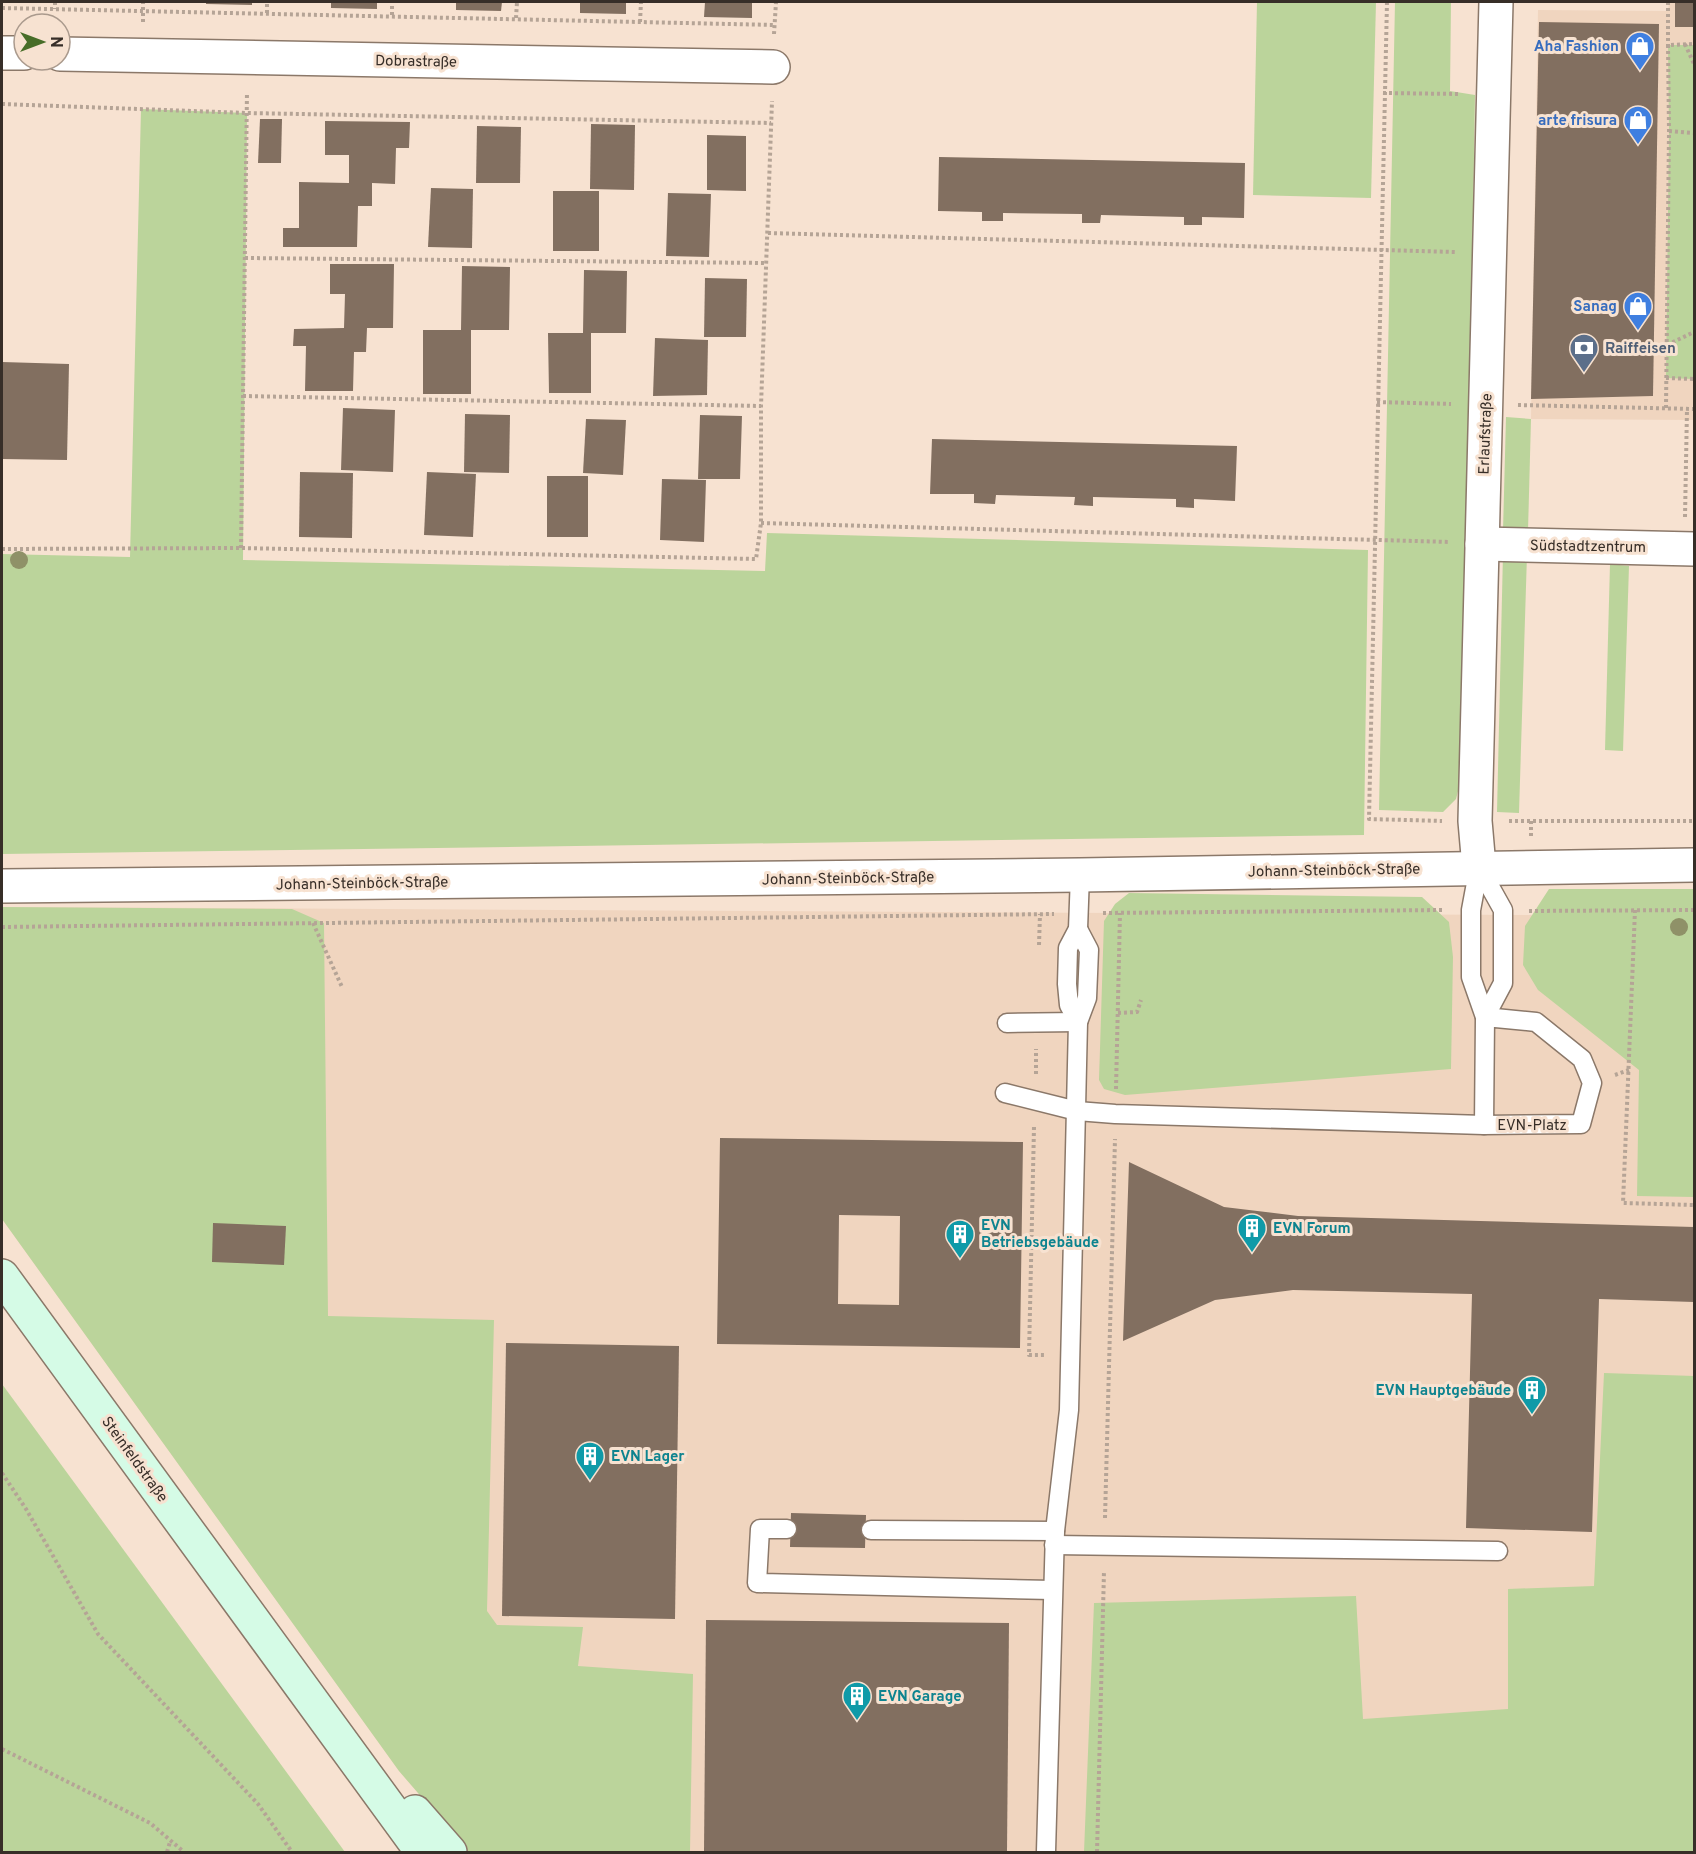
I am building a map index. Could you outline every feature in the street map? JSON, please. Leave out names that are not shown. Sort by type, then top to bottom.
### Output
[{"type":"main road","name":"Steinfeldstraße","points":[[2,1276],[422,1852]]},
{"type":"main road","name":"Steinfeldstraße","points":[[269,1642],[450,1852]]},
{"type":"street","name":"Erlaufstraße","points":[[1479,867],[1475,821],[1496,2]]},
{"type":"street","name":"Dobrastraße","points":[[72,54],[773,67]]},
{"type":"street","name":"Südstadtzentrum","points":[[1482,544],[1690,537]]},
{"type":"street","name":"Johann-Steinböck-Straße","points":[[2,886],[1080,875],[1695,865]]},
{"type":"lane","name":"EVN-Platz","points":[[1479,867],[1471,910],[1471,977],[1485,1017],[1484,1125],[1581,1125],[1592,1083],[1582,1059],[1536,1022],[1485,1017]]},
{"type":"lane","points":[[1479,867],[1503,910],[1503,983],[1485,1017]]},
{"type":"lane","points":[[1046,1852],[1054,1538],[1069,1410],[1078,1022],[1087,998],[1089,950],[1078,921],[1080,875]]},
{"type":"lane","points":[[1007,1023],[1078,1022]]},
{"type":"lane","points":[[1005,1093],[1077,1111],[1115,1114],[1484,1125]]},
{"type":"lane","points":[[787,1529],[760,1529],[757,1583],[1052,1590]]},
{"type":"lane","points":[[871,1530],[1054,1538],[1104,1545],[1498,1551]]},
{"type":"path","points":[[55,2],[55,9]]},
{"type":"path","points":[[143,2],[143,11]]},
{"type":"path","points":[[267,2],[267,13]]},
{"type":"path","points":[[392,2],[392,15]]},
{"type":"path","points":[[516,18],[517,2]]},
{"type":"path","points":[[640,22],[641,2]]},
{"type":"path","points":[[2,549],[241,548],[756,559],[761,523],[765,262],[776,2]]},
{"type":"path","points":[[1374,539],[1387,2]]},
{"type":"path","points":[[1666,408],[1668,2]]},
{"type":"path","points":[[2,8],[775,25]]},
{"type":"path","points":[[1685,44],[1695,64]]},
{"type":"path","points":[[1668,45],[1695,44]]},
{"type":"path","points":[[241,548],[248,58]]},
{"type":"path","points":[[1383,93],[1493,95]]},
{"type":"path","points":[[2,104],[247,113],[771,123]]},
{"type":"path","points":[[1669,131],[1695,133]]},
{"type":"path","points":[[768,233],[1490,254]]},
{"type":"path","points":[[245,258],[765,262]]},
{"type":"path","points":[[1667,345],[1695,332]]},
{"type":"path","points":[[1666,378],[1695,379]]},
{"type":"path","points":[[243,396],[761,406]]},
{"type":"path","points":[[1377,402],[1695,409]]},
{"type":"path","points":[[1687,409],[1690,537]]},
{"type":"path","points":[[761,523],[1374,539],[1482,544]]},
{"type":"path","points":[[2,927],[1040,914],[1078,921],[1120,913],[1471,910]]},
{"type":"path","points":[[1503,910],[1695,910]]},
{"type":"path","points":[[1635,910],[1623,1203],[1695,1205]]},
{"type":"path","points":[[1097,1852],[1120,913]]},
{"type":"path","points":[[1039,947],[1040,914]]},
{"type":"path","points":[[313,923],[342,987]]},
{"type":"path","points":[[1118,1013],[1137,1012],[1141,1000]]},
{"type":"path","points":[[1029,1355],[1037,1023]]},
{"type":"path","points":[[2,1473],[26,1509],[98,1634],[258,1804],[292,1852]]},
{"type":"path","points":[[2,1749],[150,1824],[184,1852]]},
{"type":"path","points":[[167,1852],[170,1841]]},
{"type":"shaded area","points":[[1669,2],[1694,2],[1694,420],[1531,419],[1538,10],[1668,11]]},
{"type":"shaded area","points":[[2,907],[1694,916],[1694,1852],[469,1852],[399,1771],[2,1219]]},
{"type":"green space","points":[[1257,2],[1376,2],[1371,198],[1253,195]]},
{"type":"green space","points":[[1395,2],[1451,2],[1450,91],[1475,95],[1464,768],[1456,799],[1443,812],[1379,810]]},
{"type":"green space","points":[[1668,45],[1694,45],[1694,379],[1666,378]]},
{"type":"green space","points":[[141,109],[247,113],[243,560],[765,571],[767,533],[1368,550],[1364,835],[2,854],[2,554],[130,557]]},
{"type":"green space","points":[[1506,417],[1531,419],[1528,531],[1503,531]]},
{"type":"green space","points":[[1503,553],[1527,554],[1519,813],[1497,812]]},
{"type":"green space","points":[[1610,564],[1629,566],[1623,751],[1605,750]]},
{"type":"green space","points":[[1549,889],[1694,889],[1694,1197],[1637,1196],[1639,1070],[1538,990],[1523,965],[1525,926]]},
{"type":"green space","points":[[1129,893],[1422,897],[1449,922],[1453,957],[1451,1069],[1125,1095],[1104,1089],[1099,1080],[1104,921],[1115,904]]},
{"type":"green space","points":[[2,907],[292,909],[324,923],[328,1316],[494,1320],[487,1611],[497,1625],[583,1627],[578,1666],[693,1674],[690,1852],[469,1852],[399,1771],[2,1219]]},
{"type":"green space","points":[[1604,1373],[1694,1376],[1694,1852],[1084,1852],[1094,1603],[1356,1596],[1363,1719],[1508,1709],[1508,1589],[1594,1586]]},
{"type":"green space","points":[[2,1384],[345,1852],[2,1852]]},
{"type":"building","points":[[206,2],[252,2],[252,5],[206,4]]},
{"type":"building","points":[[331,2],[377,2],[377,9],[331,8]]},
{"type":"building","points":[[456,2],[502,2],[501,11],[456,10]]},
{"type":"building","points":[[580,2],[626,2],[626,14],[580,13]]},
{"type":"building","points":[[705,2],[752,2],[752,18],[704,17]]},
{"type":"building","points":[[1675,2],[1694,2],[1694,27],[1675,27]]},
{"type":"building","points":[[1539,22],[1659,24],[1653,396],[1531,399]]},
{"type":"building","points":[[260,119],[282,119],[281,163],[258,163]]},
{"type":"building","points":[[325,121],[410,122],[409,148],[396,148],[395,184],[372,183],[372,206],[358,206],[357,247],[283,247],[283,228],[299,228],[299,182],[349,183],[349,155],[325,155]]},
{"type":"building","points":[[591,124],[635,125],[634,190],[590,189]]},
{"type":"building","points":[[477,126],[521,127],[520,183],[476,183]]},
{"type":"building","points":[[707,135],[746,136],[746,191],[707,190]]},
{"type":"building","points":[[939,157],[1245,163],[1244,218],[1202,217],[1202,225],[1184,225],[1184,217],[1101,215],[1100,223],[1082,223],[1082,214],[1003,213],[1003,221],[982,221],[982,212],[938,211]]},
{"type":"building","points":[[431,188],[473,189],[472,248],[428,247]]},
{"type":"building","points":[[553,191],[599,191],[599,251],[553,251]]},
{"type":"building","points":[[668,193],[711,194],[709,257],[666,256]]},
{"type":"building","points":[[330,264],[394,264],[393,328],[367,328],[366,352],[354,352],[353,391],[305,391],[306,346],[293,346],[294,329],[344,328],[345,294],[330,294]]},
{"type":"building","points":[[462,266],[510,267],[509,330],[471,330],[471,394],[423,394],[423,330],[461,330]]},
{"type":"building","points":[[584,270],[627,271],[626,333],[591,333],[591,393],[549,393],[548,333],[583,333]]},
{"type":"building","points":[[705,278],[747,279],[746,337],[704,337]]},
{"type":"building","points":[[655,338],[708,340],[707,395],[653,396]]},
{"type":"building","points":[[2,362],[69,364],[67,460],[2,459]]},
{"type":"building","points":[[343,408],[395,410],[393,472],[341,470]]},
{"type":"building","points":[[465,414],[510,415],[509,473],[464,472]]},
{"type":"building","points":[[700,415],[742,416],[740,479],[698,479]]},
{"type":"building","points":[[586,419],[626,420],[623,475],[583,473]]},
{"type":"building","points":[[932,439],[1237,446],[1235,501],[1194,499],[1194,508],[1176,507],[1176,499],[1093,497],[1093,506],[1074,505],[1075,497],[996,495],[995,504],[974,503],[974,494],[930,494]]},
{"type":"building","points":[[300,472],[353,473],[352,538],[299,537]]},
{"type":"building","points":[[427,472],[476,474],[473,537],[424,535]]},
{"type":"building","points":[[547,476],[588,476],[588,537],[547,537]]},
{"type":"building","points":[[662,479],[706,480],[704,542],[660,540]]},
{"type":"building","name":"EVN Betriebsgebäude","points":[[720,1138],[1023,1142],[1020,1348],[717,1344]],"holes":[[[839,1215],[900,1216],[899,1305],[838,1304]]]},
{"type":"building","name":"EVN Hauptgebäude","points":[[1129,1162],[1224,1207],[1298,1216],[1694,1227],[1694,1302],[1599,1299],[1592,1532],[1466,1528],[1472,1294],[1293,1290],[1215,1300],[1123,1341]]},
{"type":"building","points":[[213,1223],[286,1226],[284,1265],[212,1262]]},
{"type":"building","name":"EVN Lager","points":[[506,1343],[679,1346],[675,1619],[502,1616]]},
{"type":"building","points":[[791,1513],[866,1515],[865,1548],[790,1547]]},
{"type":"building","name":"EVN Garage","points":[[706,1620],[1009,1623],[1007,1852],[704,1852]]},
{"type":"place","name":"Aha Fashion","points":[[1640,72]]},
{"type":"place","name":"arte frisura","points":[[1638,146]]},
{"type":"place","name":"Sanag","points":[[1638,332]]},
{"type":"place","name":"Raiffeisen","points":[[1584,374]]},
{"type":"place","name":"EVN Forum","points":[[1252,1254]]},
{"type":"place","name":"EVN Betriebsgebäude","points":[[960,1260]]},
{"type":"place","name":"EVN Hauptgebäude","points":[[1532,1416]]},
{"type":"place","name":"EVN Lager","points":[[590,1482]]},
{"type":"place","name":"EVN Garage","points":[[857,1722]]}]
